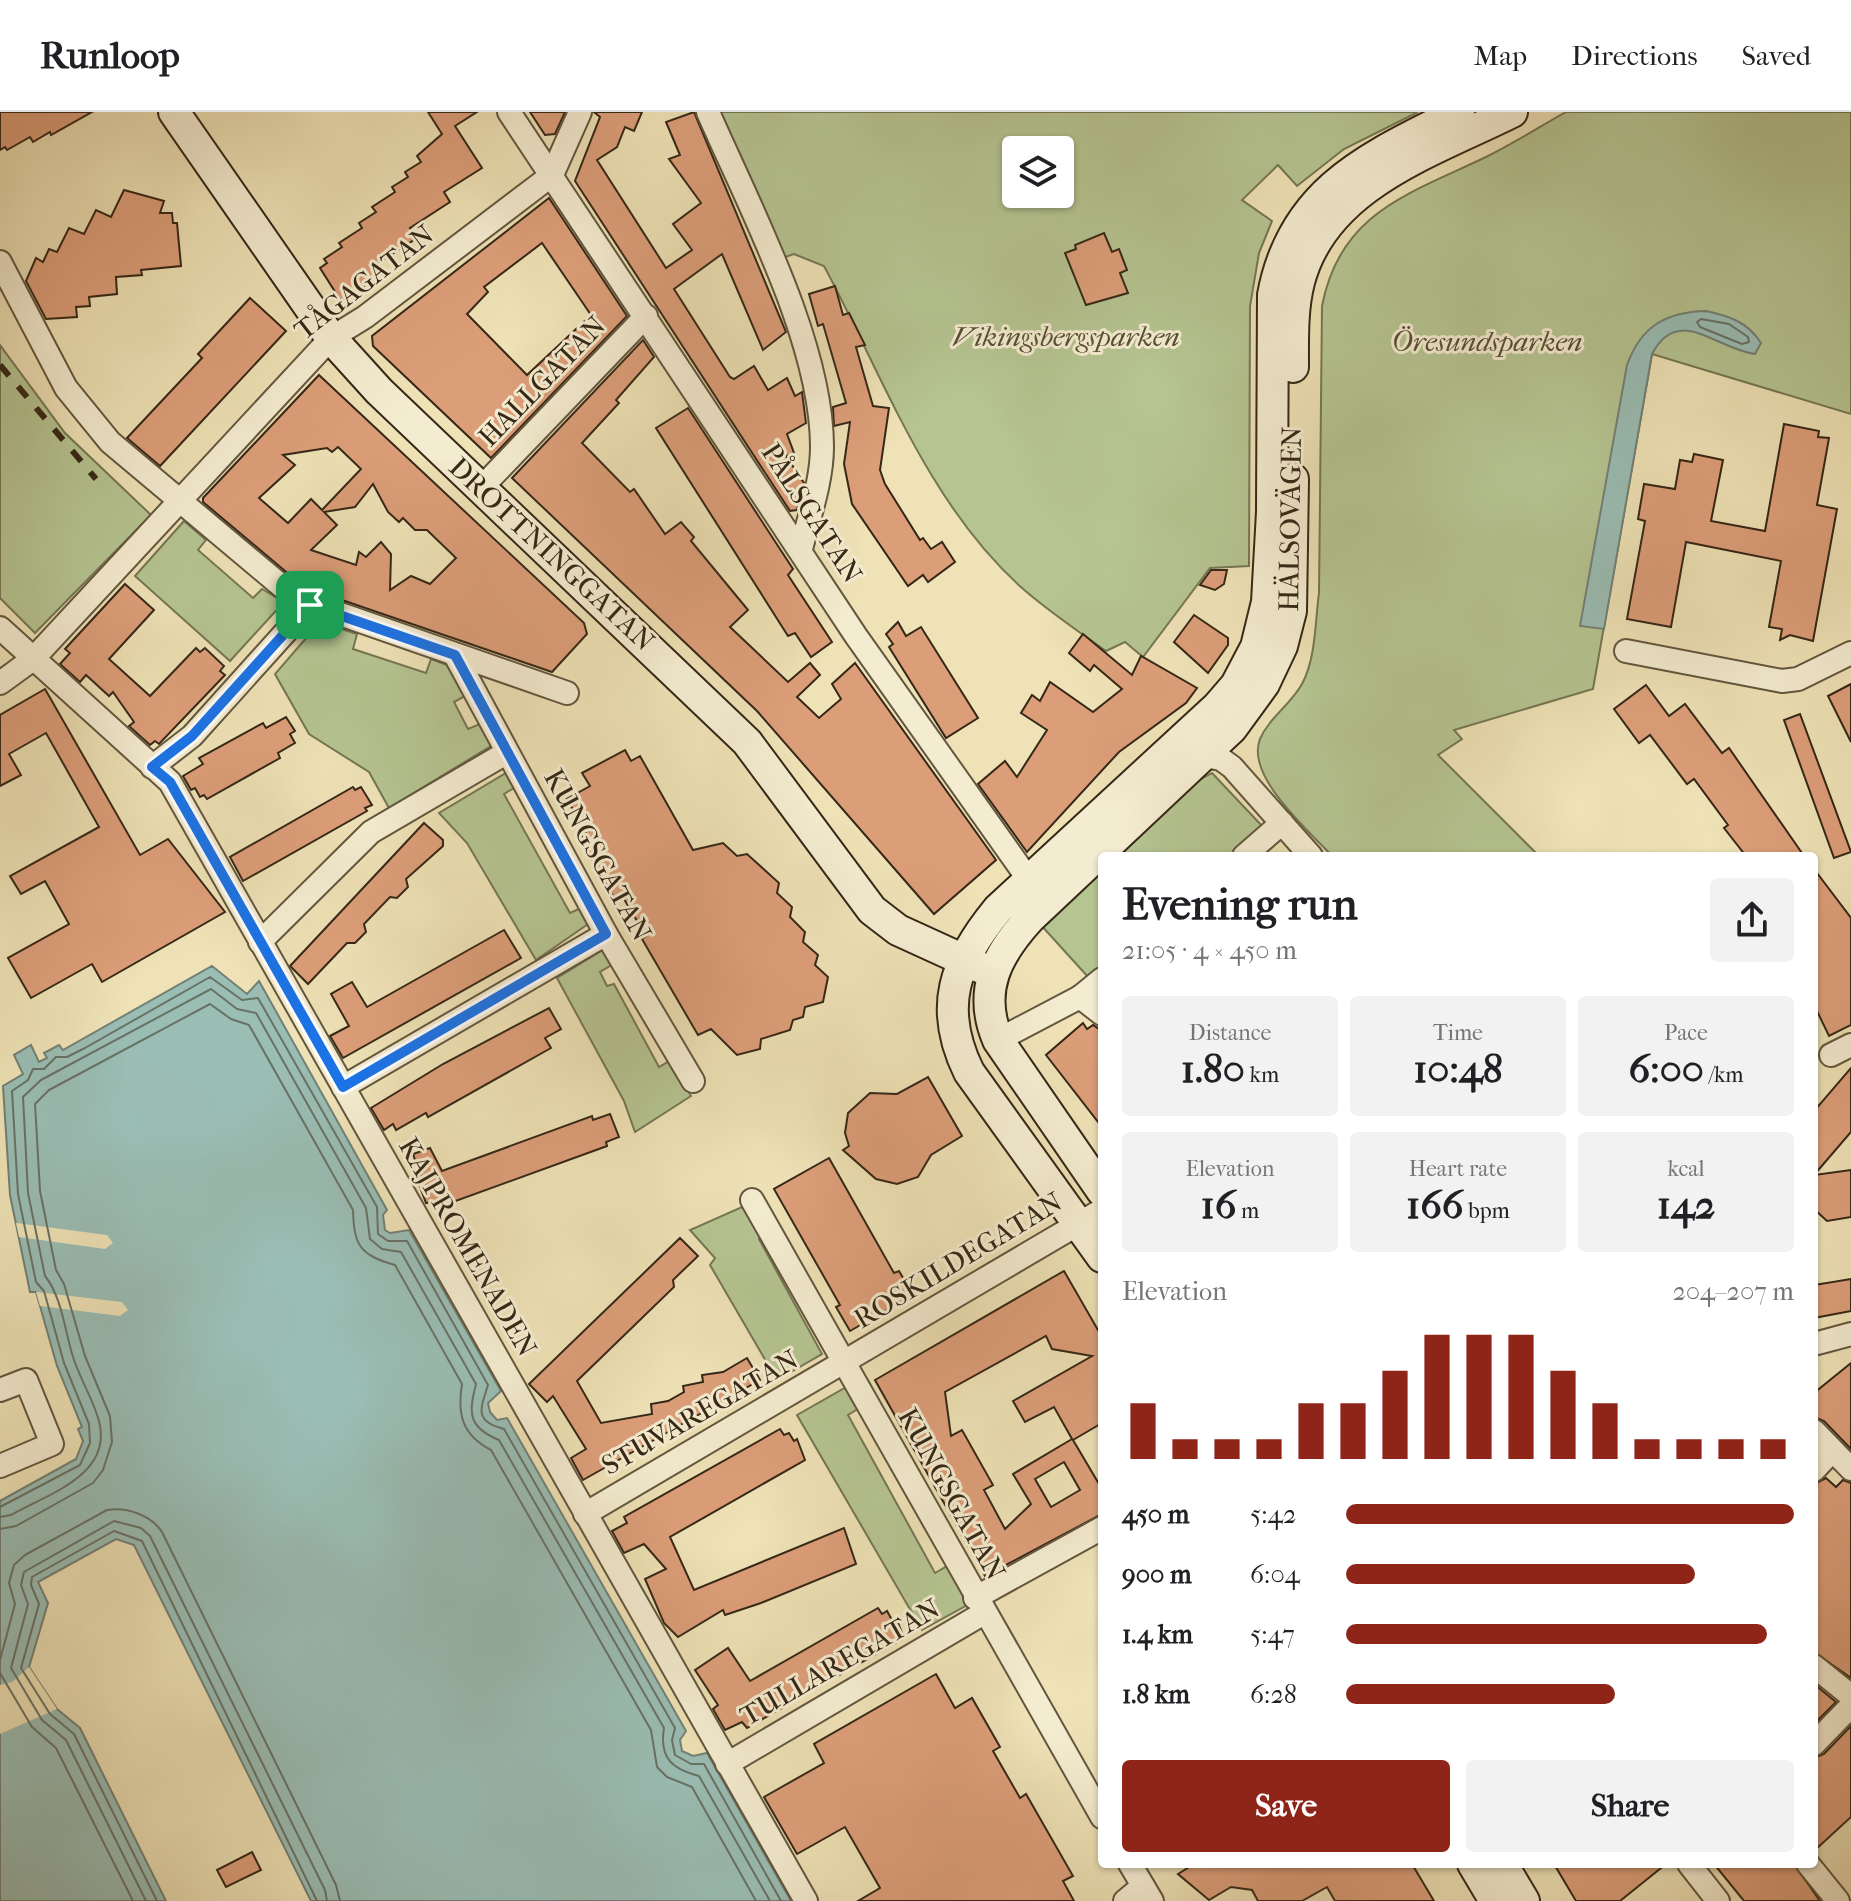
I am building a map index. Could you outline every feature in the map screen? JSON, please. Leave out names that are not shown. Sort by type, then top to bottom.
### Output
[{"type":"main road","name":"DROTTNINGGATAN","points":[[174,112],[331,338],[379,391],[747,742],[872,910],[898,930],[992,973]]},
{"type":"main road","name":"HÄLSOVÄGEN","points":[[962,960],[998,909],[1171,750],[1236,685],[1256,647],[1263,624],[1271,542],[1273,295],[1288,245],[1316,201],[1343,177],[1363,162],[1459,112]]},
{"type":"main road","name":"HÄLSOVÄGEN","points":[[1099,852],[1232,728],[1264,684],[1282,646],[1291,611],[1293,335],[1298,285],[1310,252],[1340,210],[1377,180],[1512,112]]},
{"type":"main road","name":"HÄLSOVÄGEN","points":[[992,973],[1013,937],[1045,902],[1098,853]]},
{"type":"main road","points":[[962,960],[956,978],[953,1010],[962,1058],[979,1088],[1090,1217],[1098,1244]]},
{"type":"main road","points":[[992,973],[990,1013],[998,1040],[1098,1185]]},
{"type":"main road","points":[[1475,1868],[1495,1901]]},
{"type":"main road","points":[[1504,1868],[1524,1901]]},
{"type":"street","name":"PÅLSGATAN","points":[[509,112],[932,747],[1029,880]]},
{"type":"street","name":"TÅGAGATAN","points":[[0,683],[33,659],[331,338],[365,317],[552,175],[580,112]]},
{"type":"street","points":[[708,112],[805,343],[818,395],[822,449],[801,549]]},
{"type":"street","points":[[0,262],[66,388],[110,442],[238,552],[310,605],[567,693]]},
{"type":"street","name":"HALLGATAN","points":[[482,487],[646,316]]},
{"type":"street","points":[[152,767],[192,736],[310,605]]},
{"type":"street","name":"KAJPROMENADEN","points":[[0,628],[170,782],[806,1901]]},
{"type":"street","points":[[1626,651],[1782,681],[1798,679],[1851,653]]},
{"type":"street","name":"KUNGSGATAN","points":[[455,655],[606,934],[693,1081]]},
{"type":"street","points":[[1171,750],[1226,762],[1307,852]]},
{"type":"street","points":[[260,942],[371,832],[506,753]]},
{"type":"street","points":[[1249,852],[1282,823]]},
{"type":"street","points":[[343,1087],[606,934]]},
{"type":"street","points":[[998,1040],[1080,997],[1098,982]]},
{"type":"street","points":[[1080,997],[1098,1011]]},
{"type":"street","name":"KUNGSGATAN","points":[[752,1200],[980,1606],[1098,1807]]},
{"type":"street","name":"ROSKILDEGATAN","points":[[845,1362],[1090,1217]]},
{"type":"street","points":[[1818,1343],[1851,1334]]},
{"type":"street","name":"STUVAREGATAN","points":[[585,1514],[845,1362]]},
{"type":"street","points":[[0,1390],[26,1380],[52,1444],[0,1466]]},
{"type":"street","points":[[1818,1435],[1851,1469]]},
{"type":"street","points":[[1818,1466],[1832,1451]]},
{"type":"street","name":"TULLAREGATAN","points":[[727,1764],[1098,1531]]},
{"type":"street","points":[[1818,1669],[1851,1696]]},
{"type":"street","points":[[1818,1740],[1851,1706]]},
{"type":"street","points":[[1125,1901],[1147,1893],[1132,1868]]},
{"type":"street","points":[[1692,1868],[1718,1901]]},
{"type":"street","points":[[1811,1868],[1838,1901]]},
{"type":"green space","name":"Vikingsbergsparken","points":[[717,112],[1418,112],[1344,149],[1297,186],[1278,165],[1242,200],[1272,221],[1259,253],[1250,306],[1249,566],[1210,568],[1143,657],[1125,642],[1106,651],[1022,588],[989,554],[933,478],[824,266],[794,254],[779,259]]},
{"type":"green space","name":"Öresundsparken","points":[[1566,112],[1851,112],[1851,414],[1652,354],[1593,689],[1454,730],[1462,739],[1438,755],[1535,852],[1328,852],[1270,786],[1258,754],[1264,731],[1302,684],[1312,651],[1319,593],[1322,306],[1331,274],[1344,248],[1361,227],[1405,196],[1496,152]]},
{"type":"green space","points":[[0,345],[65,433],[151,515],[35,633],[0,598]]},
{"type":"green space","points":[[184,521],[206,540],[198,550],[253,598],[262,589],[284,602],[230,661],[135,576]]},
{"type":"green space","points":[[320,622],[357,634],[353,649],[426,673],[431,659],[447,665],[465,696],[454,702],[468,729],[480,724],[491,746],[389,808],[369,772],[309,734],[275,674]]},
{"type":"green space","points":[[506,773],[514,788],[504,794],[570,913],[583,907],[591,922],[536,960],[467,843],[439,813]]},
{"type":"green space","points":[[1212,773],[1263,827],[1234,852],[1119,852],[1194,783]]},
{"type":"green space","points":[[1098,872],[1098,970],[1089,978],[1040,924]]},
{"type":"green space","points":[[606,948],[615,963],[600,972],[607,986],[614,984],[659,1067],[671,1060],[691,1096],[635,1132],[624,1101],[557,978]]},
{"type":"green space","points":[[751,1203],[768,1233],[759,1239],[822,1354],[777,1380],[710,1265],[715,1258],[690,1230]]},
{"type":"green space","points":[[850,1385],[861,1407],[848,1415],[935,1573],[949,1565],[969,1604],[922,1630],[797,1415]]},
{"type":"water","points":[[1706,311],[1737,321],[1761,343],[1755,354],[1740,351],[1699,333],[1674,332],[1662,339],[1652,354],[1604,629],[1580,626],[1627,365],[1640,340],[1657,324],[1679,314]]},
{"type":"water","points":[[212,966],[247,994],[259,981],[387,1210],[383,1215],[385,1230],[390,1233],[409,1230],[501,1391],[488,1403],[490,1412],[497,1420],[507,1418],[686,1731],[680,1740],[682,1751],[693,1756],[707,1753],[791,1901],[311,1901],[134,1545],[116,1539],[38,1582],[48,1603],[29,1667],[57,1709],[80,1728],[166,1901],[0,1901],[0,1501],[76,1459],[83,1441],[78,1429],[82,1427],[57,1366],[36,1292],[30,1292],[10,1195],[3,1086],[23,1074],[14,1055],[31,1045],[39,1062],[47,1058],[44,1053],[59,1045],[63,1050]]},
{"type":"pier","points":[[16,1223],[107,1235],[113,1243],[105,1249],[19,1237]]},
{"type":"pier","points":[[36,1292],[122,1302],[128,1310],[120,1316],[40,1306]]},
{"type":"pier","points":[[29,1667],[57,1709],[0,1734],[0,1685],[12,1682]]},
{"type":"building","points":[[0,112],[92,112],[51,135],[50,132],[33,142],[30,137],[7,150],[5,147],[0,150]]},
{"type":"building","points":[[428,112],[477,112],[455,126],[482,168],[444,192],[450,202],[410,228],[417,238],[378,263],[385,272],[341,301],[320,268],[327,263],[324,259],[342,247],[339,243],[362,228],[359,223],[376,212],[372,207],[395,192],[392,187],[408,177],[405,172],[421,162],[417,156],[442,134]]},
{"type":"building","points":[[530,112],[565,112],[555,134],[545,135]]},
{"type":"building","points":[[594,112],[642,112],[634,131],[625,127],[617,147],[597,160],[666,268],[692,250],[673,224],[701,203],[669,159],[680,155],[666,122],[694,112],[786,332],[763,350],[722,254],[674,289],[730,377],[734,379],[754,366],[768,390],[787,378],[795,396],[802,392],[806,423],[787,434],[794,453],[786,456],[804,483],[797,510],[790,511],[575,181],[600,117]]},
{"type":"building","points":[[124,190],[164,201],[160,213],[172,213],[173,223],[177,223],[181,266],[141,270],[142,275],[116,277],[117,294],[89,297],[90,306],[76,307],[77,317],[46,319],[26,281],[36,258],[43,262],[49,249],[57,252],[69,228],[84,234],[96,210],[111,217]]},
{"type":"building","points":[[549,198],[627,316],[491,458],[373,346],[372,336]],"holes":[[[542,243],[591,315],[527,375],[467,314],[488,292],[484,287]]]},
{"type":"building","points":[[1104,233],[1112,252],[1119,249],[1127,270],[1120,273],[1128,293],[1086,305],[1065,253],[1076,249],[1075,245]]},
{"type":"building","points":[[835,286],[843,315],[849,313],[865,345],[856,347],[873,406],[889,408],[880,470],[885,484],[920,540],[923,538],[931,549],[942,542],[955,562],[928,582],[923,575],[908,586],[852,504],[844,464],[850,422],[834,426],[833,407],[846,403],[823,324],[818,326],[809,294]]},
{"type":"building","points":[[250,298],[286,331],[160,466],[127,438],[202,358],[198,354]]},
{"type":"building","points":[[643,340],[654,357],[616,400],[619,403],[582,443],[630,492],[634,489],[665,534],[681,522],[694,537],[691,541],[748,610],[730,627],[788,682],[810,663],[820,675],[797,697],[819,718],[841,699],[832,684],[855,663],[996,860],[934,914],[757,711],[512,478]]},
{"type":"building","points":[[319,375],[584,623],[587,634],[552,672],[304,587],[203,502],[203,498]],"holes":[[[338,447],[361,469],[322,510],[311,499],[288,523],[259,498],[295,465],[283,455],[327,448],[332,452]],[[373,484],[388,512],[399,522],[403,518],[415,530],[427,530],[456,558],[430,584],[411,576],[390,590],[391,554],[381,542],[366,557],[359,552],[356,565],[311,550],[337,525],[324,512],[355,507]]]},
{"type":"building","points":[[688,408],[793,569],[788,575],[832,642],[811,657],[795,633],[788,636],[656,428]]},
{"type":"building","points":[[1784,424],[1819,431],[1818,437],[1829,438],[1817,505],[1837,509],[1813,641],[1790,635],[1780,640],[1782,629],[1769,627],[1781,561],[1686,542],[1671,627],[1627,619],[1645,521],[1638,519],[1644,484],[1675,489],[1680,460],[1692,462],[1694,454],[1723,460],[1711,521],[1765,531]]},
{"type":"building","points":[[1211,570],[1227,570],[1224,584],[1215,590],[1200,585]]},
{"type":"building","points":[[125,584],[154,610],[109,659],[150,696],[196,648],[200,652],[205,648],[224,666],[220,671],[225,675],[159,744],[155,741],[150,745],[129,726],[134,722],[113,692],[109,696],[86,675],[80,682],[60,664],[70,653],[65,649]]},
{"type":"building","points":[[1194,615],[1228,638],[1228,645],[1208,673],[1174,642]]},
{"type":"building","points":[[898,622],[906,636],[921,627],[978,718],[946,738],[889,647],[893,644],[886,634]]},
{"type":"building","points":[[1083,634],[1132,675],[1141,656],[1197,688],[1186,703],[1119,752],[1027,852],[978,784],[1005,761],[1017,777],[1047,730],[1021,713],[1032,695],[1040,701],[1050,682],[1093,712],[1122,689],[1094,665],[1090,671],[1069,653]]},
{"type":"building","points":[[1851,684],[1851,742],[1828,696]]},
{"type":"building","points":[[1646,685],[1669,716],[1685,704],[1722,753],[1729,748],[1801,852],[1743,852],[1724,828],[1728,825],[1694,779],[1687,784],[1650,735],[1639,743],[1614,709]]},
{"type":"building","points":[[45,689],[140,855],[168,839],[225,912],[102,982],[92,964],[31,998],[8,958],[69,924],[45,881],[21,894],[10,876],[99,827],[46,733],[9,754],[21,775],[0,786],[0,715]]},
{"type":"building","points":[[1800,714],[1851,852],[1834,858],[1784,720]]},
{"type":"building","points":[[286,717],[295,731],[290,734],[295,743],[278,753],[280,758],[207,799],[204,795],[200,797],[195,788],[191,790],[183,776],[203,764],[199,758],[263,723],[266,728]]},
{"type":"building","points":[[625,750],[631,761],[640,756],[693,850],[723,843],[737,856],[747,854],[779,883],[777,893],[792,907],[790,917],[805,932],[803,942],[818,955],[815,965],[828,977],[823,1002],[805,1007],[803,1017],[793,1020],[790,1030],[761,1039],[760,1049],[737,1055],[711,1029],[698,1035],[642,939],[646,936],[621,894],[614,898],[580,838],[587,835],[567,799],[590,786],[582,773]]},
{"type":"building","points":[[353,787],[355,790],[361,787],[372,805],[365,808],[367,811],[243,881],[230,857]]},
{"type":"building","points":[[424,823],[443,840],[443,846],[406,879],[408,887],[397,898],[390,897],[364,924],[366,932],[355,943],[347,943],[308,984],[290,966]]},
{"type":"building","points":[[1818,874],[1851,918],[1851,1025],[1829,1036],[1818,1013]]},
{"type":"building","points":[[504,930],[521,958],[343,1058],[330,1036],[349,1026],[331,994],[352,982],[367,1007]]},
{"type":"building","points":[[549,1008],[561,1029],[545,1038],[551,1048],[428,1117],[426,1113],[396,1130],[393,1124],[384,1130],[371,1108],[443,1064]]},
{"type":"building","points":[[1083,1023],[1087,1029],[1093,1025],[1098,1028],[1098,1122],[1046,1055]]},
{"type":"building","points":[[1851,1068],[1851,1132],[1818,1170],[1818,1106]]},
{"type":"building","points":[[928,1077],[962,1136],[931,1155],[918,1177],[897,1184],[876,1179],[843,1150],[849,1146],[845,1133],[848,1113],[870,1093],[897,1094]]},
{"type":"building","points":[[610,1114],[619,1137],[606,1142],[607,1146],[450,1203],[448,1199],[426,1203],[413,1154],[430,1148],[442,1171],[592,1116],[593,1120]]},
{"type":"building","points":[[829,1158],[894,1273],[899,1271],[913,1295],[850,1331],[836,1307],[840,1305],[774,1189]]},
{"type":"building","points":[[1851,1170],[1851,1217],[1827,1221],[1818,1213],[1818,1174]]},
{"type":"building","points":[[680,1238],[698,1256],[673,1280],[674,1287],[577,1381],[601,1423],[652,1414],[651,1404],[668,1401],[684,1392],[683,1386],[703,1382],[702,1375],[723,1372],[747,1358],[760,1380],[583,1480],[571,1458],[586,1449],[553,1396],[547,1402],[529,1384]]},
{"type":"building","points":[[1064,1271],[1098,1330],[1098,1425],[1073,1440],[1098,1482],[1098,1516],[985,1576],[875,1380]],"holes":[[[1046,1336],[1052,1349],[1092,1356],[1013,1401],[1025,1422],[1054,1407],[1072,1439],[1013,1474],[1031,1504],[1005,1529],[984,1490],[993,1485],[962,1430],[951,1436],[945,1392]],[[1064,1462],[1080,1490],[1051,1507],[1035,1479]]]},
{"type":"building","points":[[1851,1279],[1851,1311],[1818,1317],[1818,1284]]},
{"type":"building","points":[[1851,1363],[1851,1449],[1818,1419],[1818,1390]]},
{"type":"building","points":[[780,1429],[784,1435],[789,1433],[794,1441],[797,1439],[805,1460],[670,1537],[694,1590],[844,1528],[856,1564],[761,1603],[725,1615],[723,1610],[678,1637],[664,1623],[645,1579],[666,1569],[644,1544],[624,1553],[612,1531],[627,1523],[624,1517]]},
{"type":"building","points":[[1826,1478],[1836,1487],[1843,1480],[1851,1483],[1851,1678],[1818,1655],[1818,1482]]},
{"type":"building","points":[[878,1608],[882,1614],[887,1611],[892,1620],[896,1618],[904,1638],[747,1728],[742,1722],[725,1730],[713,1709],[718,1705],[695,1670],[728,1648],[750,1681]]},
{"type":"building","points":[[936,1674],[955,1708],[972,1698],[1000,1747],[993,1751],[1020,1798],[1026,1794],[1073,1876],[1063,1881],[1074,1901],[858,1901],[880,1888],[845,1827],[797,1854],[764,1797],[824,1763],[814,1744]]},
{"type":"building","points":[[1818,1687],[1836,1702],[1818,1720]]},
{"type":"building","points":[[1851,1726],[1851,1817],[1818,1847],[1818,1756]]},
{"type":"building","points":[[252,1852],[261,1870],[226,1887],[217,1870]]},
{"type":"building","points":[[1188,1868],[1414,1868],[1434,1901],[1335,1901],[1327,1887],[1302,1901],[1258,1901],[1252,1890],[1231,1887],[1209,1900],[1178,1874]]},
{"type":"building","points":[[1556,1868],[1661,1868],[1620,1901],[1576,1901]]},
{"type":"building","points":[[1717,1868],[1797,1868],[1820,1901],[1744,1901]]},
{"type":"railway","points":[[0,365],[96,479]]},
{"type":"route","points":[[310,605],[455,655],[606,934],[343,1087],[170,782],[152,767],[192,736],[310,605]]}]
